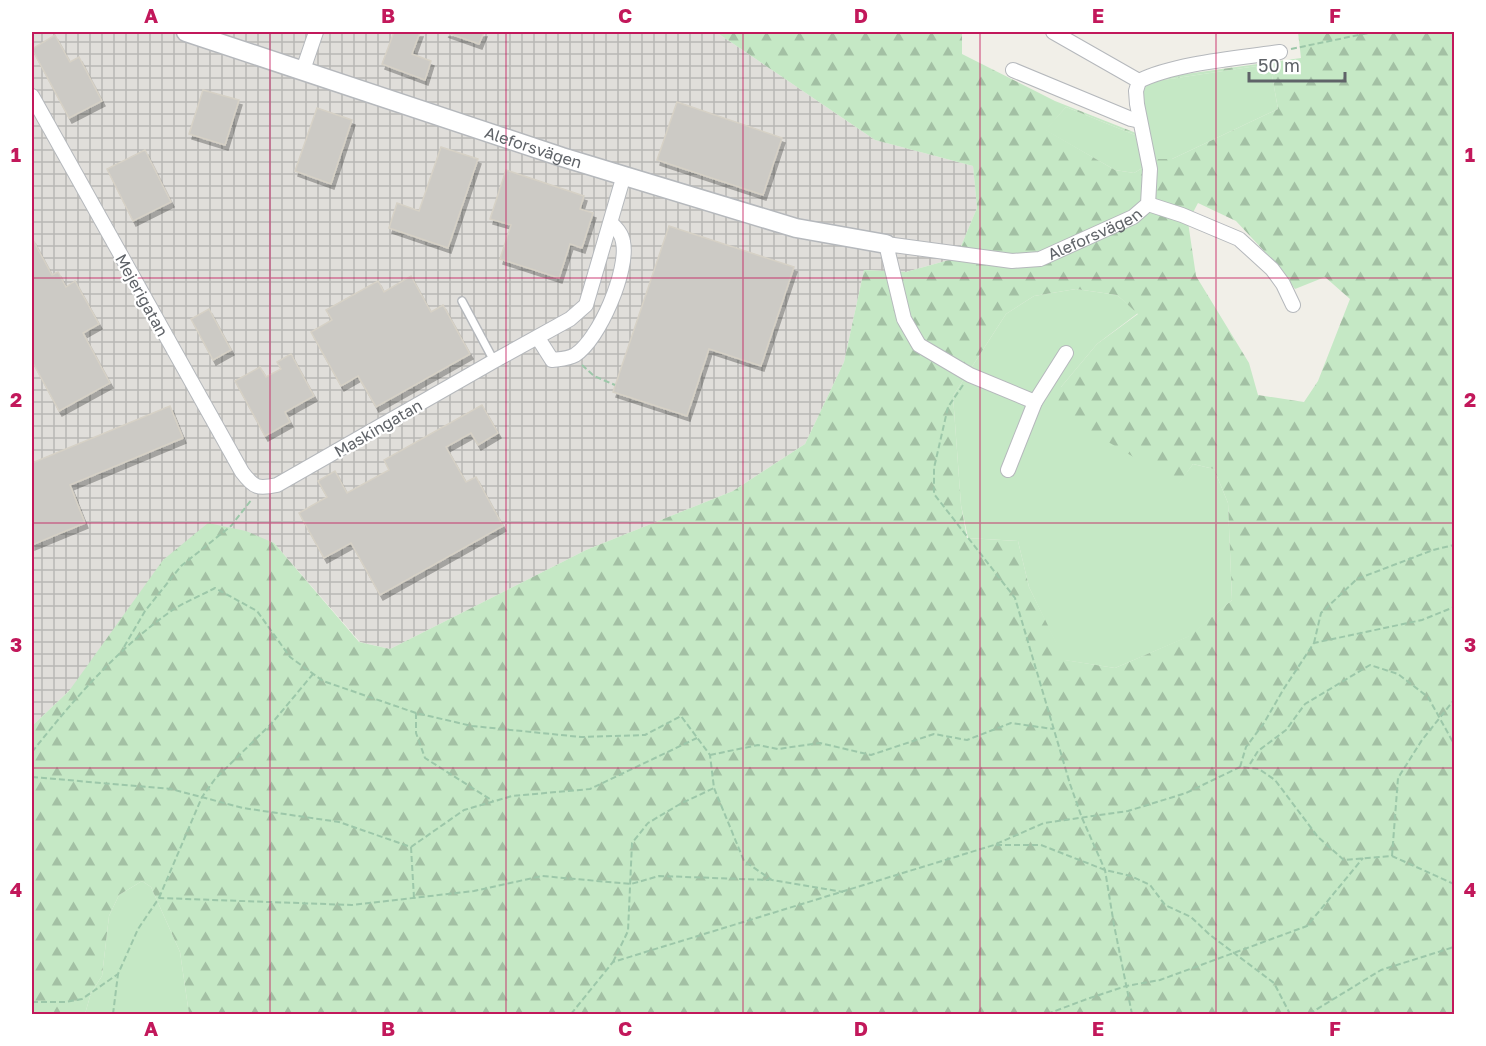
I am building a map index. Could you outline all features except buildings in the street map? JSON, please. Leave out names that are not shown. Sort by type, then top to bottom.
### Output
[{"type":"street","name":"Aleforsvägen","points":[[186,32],[401,105],[796,228],[886,244],[1012,261],[1040,259],[1133,217],[1148,204],[1150,169],[1137,104],[1136,91],[1139,81]]},
{"type":"street","points":[[303,70],[316,32]]},
{"type":"street","points":[[1053,32],[1139,81],[1150,76],[1206,63],[1280,52]]},
{"type":"street","points":[[1013,70],[1131,119],[1140,120]]},
{"type":"street","name":"Mejerigatan","points":[[32,96],[242,472],[250,483],[261,488]]},
{"type":"street","name":"Maskingatan","points":[[261,488],[277,485],[570,319],[586,305],[624,175]]},
{"type":"street","points":[[1148,204],[1182,215],[1239,239],[1272,269],[1283,284],[1293,305]]},
{"type":"street","points":[[538,338],[552,360],[576,355],[589,340],[614,295],[624,263],[623,242],[619,231],[611,223]]},
{"type":"street","points":[[886,244],[904,319],[919,345],[970,375],[1035,402]]},
{"type":"street","points":[[1008,470],[1035,402],[1066,353]]},
{"type":"lane","points":[[462,302],[494,361]]},
{"type":"path","points":[[1280,52],[1373,32]]},
{"type":"path","points":[[576,355],[594,376],[615,385]]},
{"type":"path","points":[[970,375],[948,407],[934,468],[934,494],[1014,598],[1070,784],[1105,870],[1132,1014]]},
{"type":"path","points":[[122,650],[145,611],[181,566],[231,526],[261,488]]},
{"type":"path","points":[[1240,767],[1246,747],[1264,723],[1314,643],[1321,613],[1357,579],[1433,550],[1455,545]]},
{"type":"path","points":[[32,752],[74,699],[122,650],[176,608],[215,588],[257,611],[290,657],[323,681],[416,713],[472,726],[581,737],[645,735],[681,716],[710,755],[714,788],[744,861],[772,880]]},
{"type":"path","points":[[1314,643],[1422,620],[1455,606]]},
{"type":"path","points":[[1249,766],[1258,751],[1286,730],[1305,704],[1370,665],[1398,674],[1428,697],[1455,744]]},
{"type":"path","points":[[113,1014],[118,974],[138,929],[159,898],[202,797],[215,779],[272,723],[314,674]]},
{"type":"path","points":[[1392,856],[1398,778],[1422,740],[1455,700]]},
{"type":"path","points":[[416,713],[416,733],[425,758],[493,801]]},
{"type":"path","points":[[710,755],[758,745],[778,749],[820,743],[871,756],[934,734],[967,740],[1011,723],[1053,729]]},
{"type":"path","points":[[411,847],[464,810],[512,796],[590,789],[698,738]]},
{"type":"path","points":[[613,962],[994,845],[1044,823],[1128,811],[1186,793],[1240,767],[1249,766],[1259,769],[1275,780],[1318,837],[1344,860],[1392,856],[1455,884]]},
{"type":"path","points":[[32,777],[171,789],[243,808],[339,822],[411,847]]},
{"type":"path","points":[[571,1014],[613,962],[628,931],[632,843],[648,823],[714,788]]},
{"type":"path","points":[[994,845],[1041,845],[1105,870],[1131,876],[1150,885],[1165,905],[1191,917],[1210,935],[1274,983],[1290,1014]]},
{"type":"path","points":[[411,847],[414,898]]},
{"type":"path","points":[[1047,1014],[1126,986],[1160,980],[1307,926],[1362,858]]},
{"type":"path","points":[[159,898],[352,905],[474,891],[542,876],[631,884],[659,876],[772,880],[843,892]]},
{"type":"path","points":[[1309,1014],[1381,970],[1455,948]]},
{"type":"path","points":[[32,1002],[65,1002],[82,999],[118,974]]},
{"type":"shaded area","points":[[32,32],[716,32],[875,140],[973,166],[977,208],[956,258],[906,272],[864,270],[844,362],[805,444],[733,491],[586,550],[390,649],[360,642],[274,543],[69,691],[32,726]]},
{"type":"green space","points":[[716,32],[962,32],[962,54],[1055,101],[1136,133],[1130,95],[1150,79],[1301,58],[1298,32],[1454,32],[1454,1014],[189,1014],[180,952],[151,887],[142,881],[119,895],[109,916],[102,976],[91,993],[85,1014],[32,1014],[32,726],[69,691],[163,560],[208,523],[246,531],[274,543],[359,642],[390,649],[586,550],[733,491],[805,444],[844,362],[864,270],[906,272],[956,258],[977,208],[973,166],[875,140]],"holes":[[[1270,64],[1278,109],[1172,159],[1155,159],[1141,94],[1150,82]],[[1066,107],[1135,135],[1144,167],[1134,173],[1115,170],[1046,130]],[[1198,203],[1236,221],[1279,267],[1295,289],[1325,277],[1350,299],[1318,381],[1304,402],[1258,395],[1249,363],[1196,276],[1188,222]],[[1076,289],[1117,295],[1138,314],[1097,344],[1061,387],[1056,411],[1179,484],[1193,464],[1214,469],[1228,503],[1232,600],[1189,636],[1115,668],[1065,660],[1029,587],[1018,541],[967,538],[961,505],[953,396],[1006,314],[1034,296]]]},
{"type":"green space","points":[[1270,64],[1278,109],[1172,159],[1155,159],[1145,121],[1141,93],[1150,82]]},
{"type":"green space","points":[[1066,107],[1135,135],[1144,167],[1134,173],[1115,170],[1045,130]]},
{"type":"green space","points":[[1076,289],[1117,295],[1138,313],[1097,344],[1061,387],[1179,483],[1193,464],[1214,469],[1228,503],[1232,600],[1190,636],[1115,668],[1064,660],[1029,587],[1018,541],[968,538],[961,505],[953,396],[1006,314],[1034,296]]},
{"type":"green space","points":[[142,881],[151,887],[180,952],[189,1014],[85,1014],[91,993],[102,976],[109,916],[119,895]]}]
